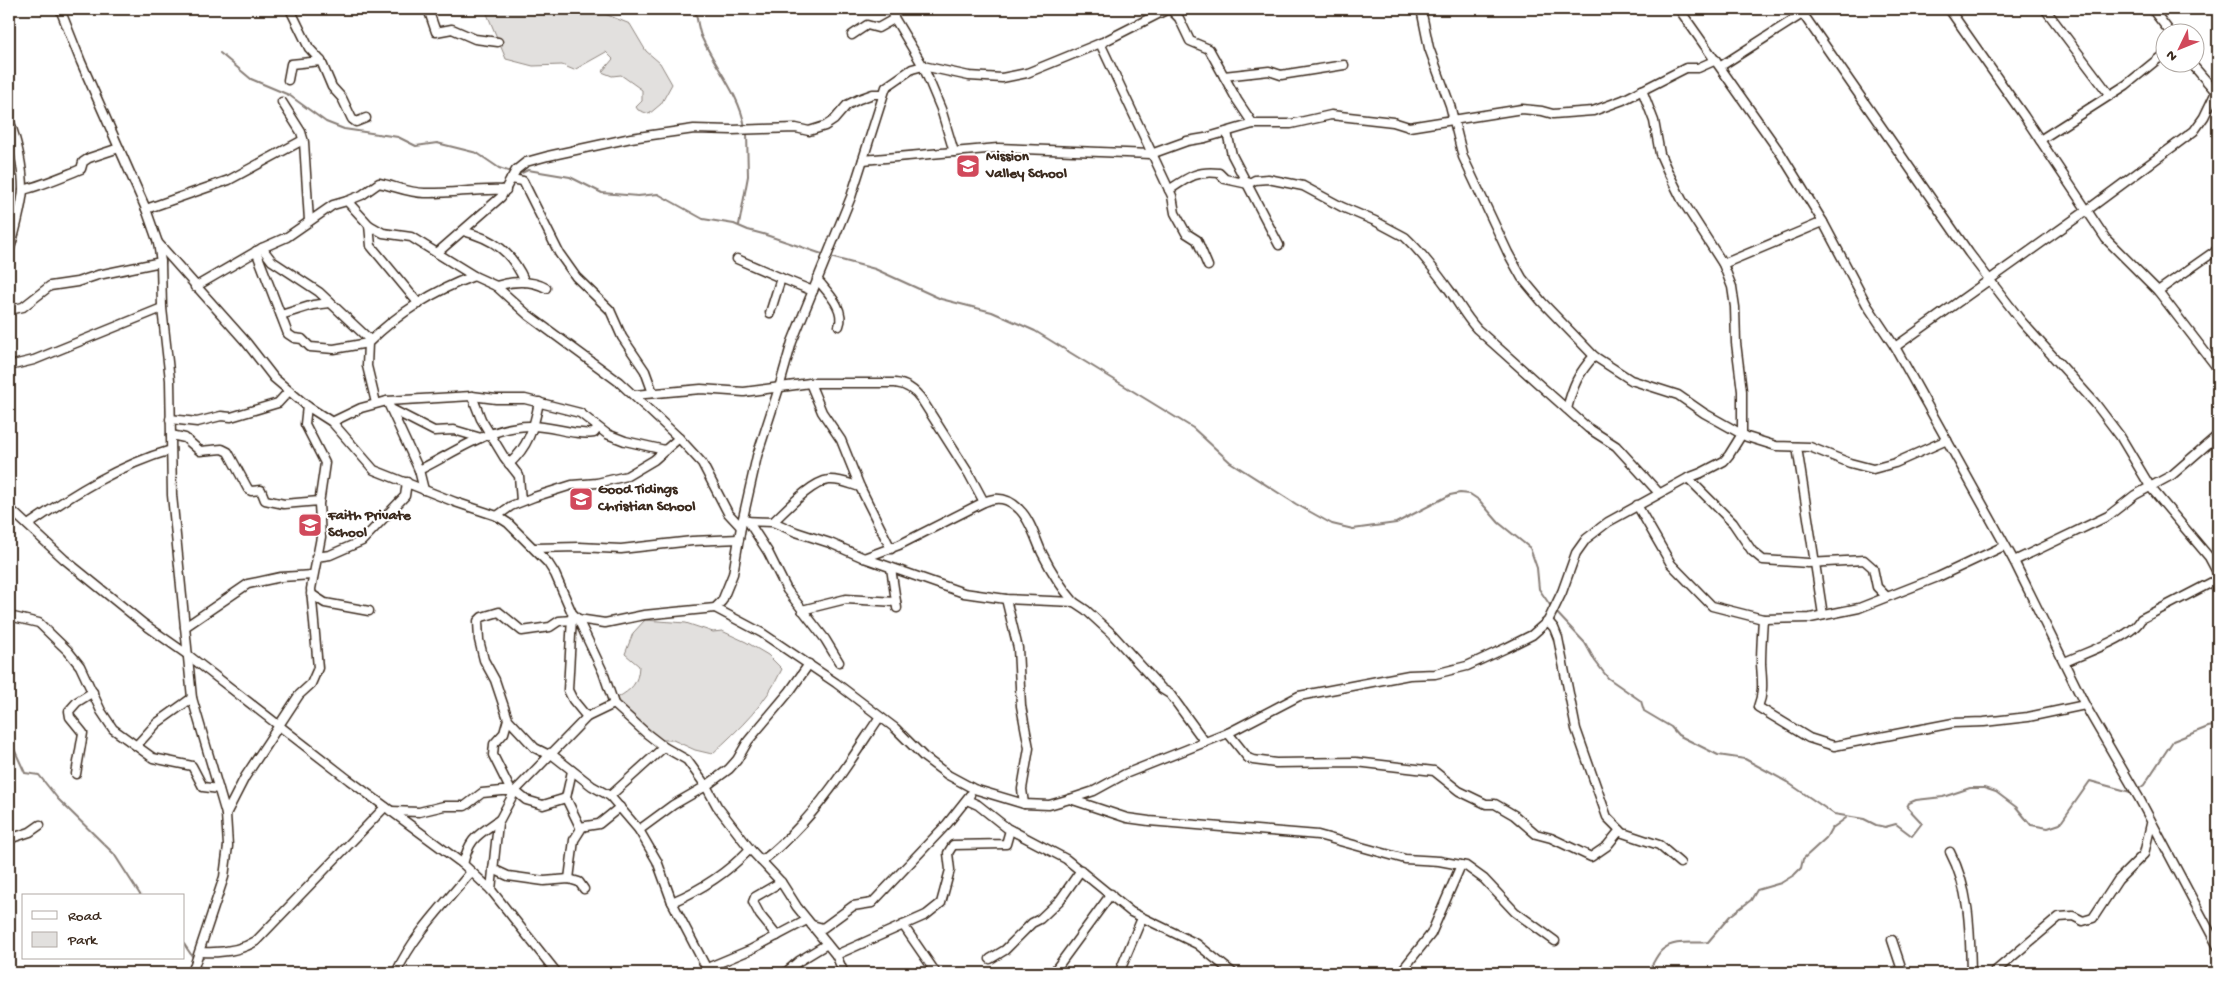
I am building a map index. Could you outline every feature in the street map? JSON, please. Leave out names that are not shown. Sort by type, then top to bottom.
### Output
[{"type":"street","points":[[60,9],[146,209],[158,243],[161,262],[162,308],[170,380],[172,495],[192,698],[226,814],[228,846],[226,863],[201,952],[192,973]]},
{"type":"street","points":[[290,9],[309,48],[321,61],[332,87],[342,98],[352,119],[356,122],[366,118]]},
{"type":"street","points":[[428,9],[436,32],[452,29],[476,39],[498,42]]},
{"type":"street","points":[[889,9],[923,66],[941,109],[954,152]]},
{"type":"street","points":[[715,608],[722,601],[731,582],[738,539],[744,523],[757,456],[794,335],[851,197],[882,94],[890,84],[912,69],[923,66],[969,76],[1002,78],[1027,73],[1100,43],[1169,9],[1179,18],[1190,41],[1209,49],[1237,100],[1253,124]]},
{"type":"street","points":[[1421,9],[1428,48],[1454,119],[1463,157],[1489,215],[1522,278],[1542,302],[1594,356],[1631,380],[1678,395],[1704,413],[1742,434],[1776,446],[1810,447],[1850,463],[1873,468],[1895,463],[1947,440]]},
{"type":"street","points":[[1680,9],[1781,154],[1823,222],[1867,305],[1895,347],[2014,562],[2086,705],[2130,781],[2151,824],[2218,947]]},
{"type":"street","points":[[1949,9],[2106,239],[2158,291],[2218,369]]},
{"type":"street","points":[[2045,9],[2109,94]]},
{"type":"street","points":[[2152,9],[2162,22]]},
{"type":"street","points":[[863,160],[998,148],[1152,154],[1187,141],[1253,124],[1291,124],[1330,115],[1384,120],[1409,127],[1522,109],[1553,114],[1593,111],[1606,107],[1686,68],[1698,68],[1718,63],[1807,11],[1968,252],[1990,278],[2022,322],[2104,414],[2151,488],[2210,557],[2218,574]]},
{"type":"street","points":[[852,35],[867,25],[878,28],[894,19]]},
{"type":"street","points":[[1100,43],[1169,190],[1175,213],[1186,233],[1196,239],[1208,266]]},
{"type":"street","points":[[288,80],[291,64],[321,61]]},
{"type":"street","points":[[2040,140],[2109,94],[2126,85],[2154,62]]},
{"type":"street","points":[[1224,76],[1269,71],[1281,76],[1344,65]]},
{"type":"street","points":[[1895,347],[2086,211],[2194,131],[2204,117],[2217,90],[2200,72]]},
{"type":"street","points":[[974,790],[947,824],[872,903],[852,906],[823,928],[809,923],[777,936],[708,971],[672,902],[657,861],[640,830],[610,796],[549,754],[535,748],[508,719],[495,680],[484,660],[479,640],[478,621],[482,617],[499,612],[522,631],[550,627],[560,620],[574,617],[605,623],[644,615],[715,608],[762,633],[810,664],[879,718],[895,728],[924,757],[948,776],[974,790],[1024,804],[1050,805],[1094,792],[1125,774],[1228,733],[1299,696],[1409,675],[1426,675],[1467,666],[1532,635],[1550,618],[1580,546],[1608,522],[1688,478],[1724,461],[1730,455],[1742,434],[1742,391],[1732,287],[1722,264],[1682,200],[1668,172],[1660,154],[1654,120],[1642,90]]},
{"type":"street","points":[[437,254],[506,190],[516,170],[526,162],[631,138],[694,129],[816,130],[834,120],[848,106],[859,99],[873,94],[882,94]]},
{"type":"street","points":[[282,102],[301,132],[303,140],[309,221]]},
{"type":"street","points":[[9,120],[17,150],[23,190],[9,251]]},
{"type":"street","points":[[1227,132],[1232,155],[1279,245]]},
{"type":"street","points":[[146,209],[229,180],[303,140]]},
{"type":"street","points":[[23,190],[47,184],[54,179],[81,169],[83,162],[89,158],[119,148]]},
{"type":"street","points":[[1169,190],[1200,172],[1217,173],[1225,179],[1248,184],[1255,180],[1268,179],[1303,186],[1405,237],[1419,250],[1472,324],[1588,428],[1616,446],[1659,494]]},
{"type":"street","points":[[511,179],[522,181],[558,253],[574,274],[610,310],[622,337],[645,371],[652,393]]},
{"type":"street","points":[[195,287],[259,249],[284,238],[334,205],[347,202],[362,195],[379,183],[393,188],[422,193],[448,193],[473,189],[506,190]]},
{"type":"street","points":[[347,202],[369,225],[383,233],[411,237],[474,276],[496,286],[528,315],[609,374],[634,395],[679,438],[704,466],[728,514],[744,523],[768,552],[787,590],[826,641],[839,662]]},
{"type":"street","points":[[1722,264],[1823,222]]},
{"type":"street","points":[[369,225],[371,246],[419,304]]},
{"type":"street","points":[[463,231],[492,241],[515,263],[525,282]]},
{"type":"street","points":[[158,243],[288,391],[332,422],[374,470],[497,516],[508,523],[535,548],[555,574],[574,617],[603,672],[614,704],[627,718],[664,747],[688,760],[717,806],[750,849],[781,882],[809,923],[828,944],[836,955],[844,973]]},
{"type":"street","points":[[259,249],[272,262],[300,278],[330,303],[369,341]]},
{"type":"street","points":[[259,249],[288,334],[294,338],[302,339],[310,347],[334,349],[369,341],[447,286],[474,276]]},
{"type":"street","points":[[2158,291],[2218,249]]},
{"type":"street","points":[[737,259],[813,291]]},
{"type":"street","points":[[9,307],[14,309],[23,307],[50,286],[77,282],[161,262]]},
{"type":"street","points":[[770,313],[781,278]]},
{"type":"street","points":[[818,279],[840,311],[842,320],[839,326]]},
{"type":"street","points":[[496,286],[525,282],[546,288]]},
{"type":"street","points":[[281,315],[314,305],[330,303]]},
{"type":"street","points":[[9,366],[34,360],[162,308]]},
{"type":"street","points":[[369,341],[367,366],[376,402]]},
{"type":"street","points":[[1567,409],[1574,382],[1594,356]]},
{"type":"street","points":[[634,395],[701,389],[744,392],[810,384],[895,383],[916,392],[969,474],[984,502]]},
{"type":"street","points":[[810,384],[822,412],[841,440],[860,487],[891,549]]},
{"type":"street","points":[[170,419],[196,422],[221,416],[230,417],[276,403],[288,391]]},
{"type":"street","points":[[332,422],[376,402],[472,396],[496,399],[525,399],[580,413],[607,434],[625,442],[665,450]]},
{"type":"street","points":[[472,396],[490,434],[520,480],[521,501]]},
{"type":"street","points":[[387,401],[393,410],[419,470],[424,490]]},
{"type":"street","points":[[509,464],[521,453],[522,446],[530,439],[539,402]]},
{"type":"street","points":[[226,814],[245,776],[299,695],[311,684],[317,672],[318,657],[311,594],[316,557],[322,537],[320,500],[324,461],[305,424],[307,406]]},
{"type":"street","points":[[393,410],[434,431],[454,430],[481,438]]},
{"type":"street","points":[[419,470],[451,452],[490,434],[530,426],[580,434],[594,433],[598,428]]},
{"type":"street","points":[[171,435],[185,438],[200,451],[222,449],[228,452],[248,489],[251,492],[261,490],[266,500],[284,504],[320,500]]},
{"type":"street","points":[[2014,562],[2100,521],[2135,496],[2177,472],[2218,435]]},
{"type":"street","points":[[497,516],[521,501],[572,485],[619,479],[646,465],[679,438]]},
{"type":"street","points":[[1797,446],[1823,615]]},
{"type":"street","points":[[28,526],[72,496],[127,465],[171,450]]},
{"type":"street","points":[[1688,478],[1733,523],[1757,557],[1770,561],[1816,563],[1864,560],[1874,568],[1877,587],[1886,596]]},
{"type":"street","points":[[773,522],[804,494],[824,482],[837,481],[860,487]]},
{"type":"street","points":[[316,557],[330,555],[344,548],[356,546],[404,498],[408,489],[407,482]]},
{"type":"street","points":[[864,558],[891,549],[984,502],[1000,497],[1019,509],[1061,587],[1074,602],[1086,610],[1111,633],[1162,690],[1170,694],[1205,742]]},
{"type":"street","points":[[1638,505],[1671,564],[1712,606],[1762,619],[1810,618],[1859,608],[1938,577],[2004,546]]},
{"type":"street","points":[[9,508],[64,559],[137,618],[463,864],[491,890],[550,970],[557,973]]},
{"type":"street","points":[[744,523],[773,522],[864,558],[964,593],[1006,600],[1074,602]]},
{"type":"street","points":[[535,548],[579,547],[621,549],[692,541],[738,539]]},
{"type":"street","points":[[802,610],[846,599],[897,605],[891,568]]},
{"type":"street","points":[[185,627],[248,584],[281,577],[313,574]]},
{"type":"street","points":[[2065,662],[2130,632],[2139,624],[2141,619],[2218,579]]},
{"type":"street","points":[[311,594],[325,603],[369,611]]},
{"type":"street","points":[[1006,600],[1018,648],[1021,706],[1030,748],[1022,789],[1024,804]]},
{"type":"street","points":[[9,616],[40,623],[46,628],[80,666],[111,727],[157,760],[192,766],[203,787],[218,789]]},
{"type":"street","points":[[574,617],[568,690],[573,700],[587,717]]},
{"type":"street","points":[[1550,618],[1558,638],[1576,729],[1605,812],[1613,824],[1620,830],[1633,837],[1659,845],[1680,863]]},
{"type":"street","points":[[1762,619],[1761,661],[1763,683],[1762,697],[1758,707],[1809,738],[1834,746],[1953,723],[2028,717],[2086,705]]},
{"type":"street","points":[[640,830],[673,805],[706,786],[737,760],[748,741],[810,664]]},
{"type":"street","points":[[76,774],[82,733],[70,717],[69,712],[77,702],[92,692]]},
{"type":"street","points":[[137,745],[156,723],[192,698]]},
{"type":"street","points":[[491,890],[499,820],[513,791],[587,717],[614,704]]},
{"type":"street","points":[[761,861],[775,853],[816,810],[837,782],[879,718]]},
{"type":"street","points":[[508,719],[504,733],[494,744],[493,755],[513,791],[526,800],[543,805],[566,798]]},
{"type":"street","points":[[1228,733],[1248,758],[1253,760],[1276,763],[1356,762],[1434,770],[1459,791],[1486,804],[1495,804],[1514,815],[1536,834],[1550,838],[1591,857],[1607,846],[1620,830]]},
{"type":"street","points":[[610,796],[664,747]]},
{"type":"street","points":[[569,879],[574,840],[581,832],[566,798],[572,771]]},
{"type":"street","points":[[388,809],[419,812],[444,806],[465,806],[482,793],[513,791]]},
{"type":"street","points":[[1070,799],[1127,818],[1318,835],[1405,859],[1439,861],[1466,866],[1484,879],[1514,912],[1554,941]]},
{"type":"street","points":[[967,800],[978,805],[1010,830],[1039,844],[1081,870],[1131,912],[1197,944],[1233,973]]},
{"type":"street","points":[[580,827],[599,824],[620,807]]},
{"type":"street","points":[[201,952],[218,952],[247,946],[256,941],[388,809]]},
{"type":"street","points":[[463,864],[467,849],[472,840],[499,820]]},
{"type":"street","points":[[1993,973],[2059,916],[2073,916],[2083,921],[2093,918],[2118,880],[2144,854],[2151,824]]},
{"type":"street","points":[[9,839],[30,832],[40,825]]},
{"type":"street","points":[[836,955],[926,915],[941,903],[950,870],[948,853],[953,845],[1006,844],[1010,830]]},
{"type":"street","points":[[672,902],[717,879],[750,849]]},
{"type":"street","points":[[1950,852],[1964,887],[1970,923],[1971,973]]},
{"type":"street","points":[[1400,973],[1431,934],[1461,865]]},
{"type":"street","points":[[494,869],[508,876],[544,881],[569,879],[579,882],[584,889]]},
{"type":"street","points":[[990,960],[1005,950],[1032,923],[1040,919],[1060,900],[1081,870]]},
{"type":"street","points":[[396,973],[408,950],[432,915],[471,872]]},
{"type":"street","points":[[777,936],[760,915],[753,902],[755,897],[781,882]]},
{"type":"street","points":[[1053,973],[1111,894]]},
{"type":"street","points":[[1119,973],[1142,918]]},
{"type":"street","points":[[903,925],[936,973]]},
{"type":"street","points":[[1892,940],[1902,973]]},
{"type":"street","points":[[785,973],[800,961],[828,944]]},
{"type":"green space","points":[[485,9],[598,9],[600,12],[630,24],[646,51],[660,63],[672,84],[661,104],[649,114],[638,110],[636,107],[642,101],[642,90],[621,75],[612,76],[602,72],[613,59],[606,52],[574,70],[562,65],[533,66],[506,59]]},
{"type":"green space","points":[[645,620],[686,623],[713,632],[722,631],[768,655],[782,669],[776,682],[760,704],[742,725],[712,754],[695,750],[673,740],[661,740],[645,729],[616,701],[636,682],[639,666],[625,654],[633,633]]},
{"type":"waterway","points":[[695,9],[701,36],[738,103],[745,127]]},
{"type":"waterway","points":[[220,53],[251,79],[289,95],[326,122],[344,129],[398,137],[416,146],[437,143],[477,153],[499,168],[511,172]]},
{"type":"waterway","points":[[739,225],[748,176],[747,133]]},
{"type":"waterway","points":[[515,176],[528,170],[570,177],[602,193],[638,196],[658,194],[703,219],[734,224],[825,255]]},
{"type":"waterway","points":[[830,257],[875,269],[941,299],[992,312],[1035,331],[1193,428],[1230,462],[1296,504],[1332,524],[1353,529],[1396,523],[1450,495],[1470,494],[1479,500],[1499,523],[1530,548],[1537,568],[1539,589],[1552,608]]},
{"type":"waterway","points":[[1555,611],[1585,643],[1595,661],[1608,678],[1641,701],[1644,711],[1671,727],[1678,735],[1718,755],[1745,759],[1787,782],[1834,814],[1864,819],[1885,827],[1896,824],[1912,836],[1922,823],[1907,807],[1909,803],[1916,800],[1943,797],[1970,788],[1984,788],[1996,792],[2016,807],[2031,825],[2048,828],[2060,824],[2090,781],[2134,793]]},
{"type":"waterway","points":[[2137,790],[2144,785],[2173,741],[2218,725]]},
{"type":"waterway","points":[[9,738],[25,773],[39,775],[58,799],[114,854],[140,894]]},
{"type":"waterway","points":[[1647,973],[1660,952],[1667,947],[1678,943],[1708,942],[1730,916],[1751,900],[1757,890],[1781,883],[1794,875],[1801,868],[1803,859],[1826,838],[1831,829],[1846,818]]},
{"type":"waterway","points":[[185,946],[194,959]]},
{"type":"waterway","points":[[201,967],[210,973]]},
{"type":"place","name":"Mission Valley School","points":[[968,166]]},
{"type":"place","name":"Good Tidings Christian School","points":[[581,499]]},
{"type":"place","name":"Faith Private School","points":[[310,525]]}]
